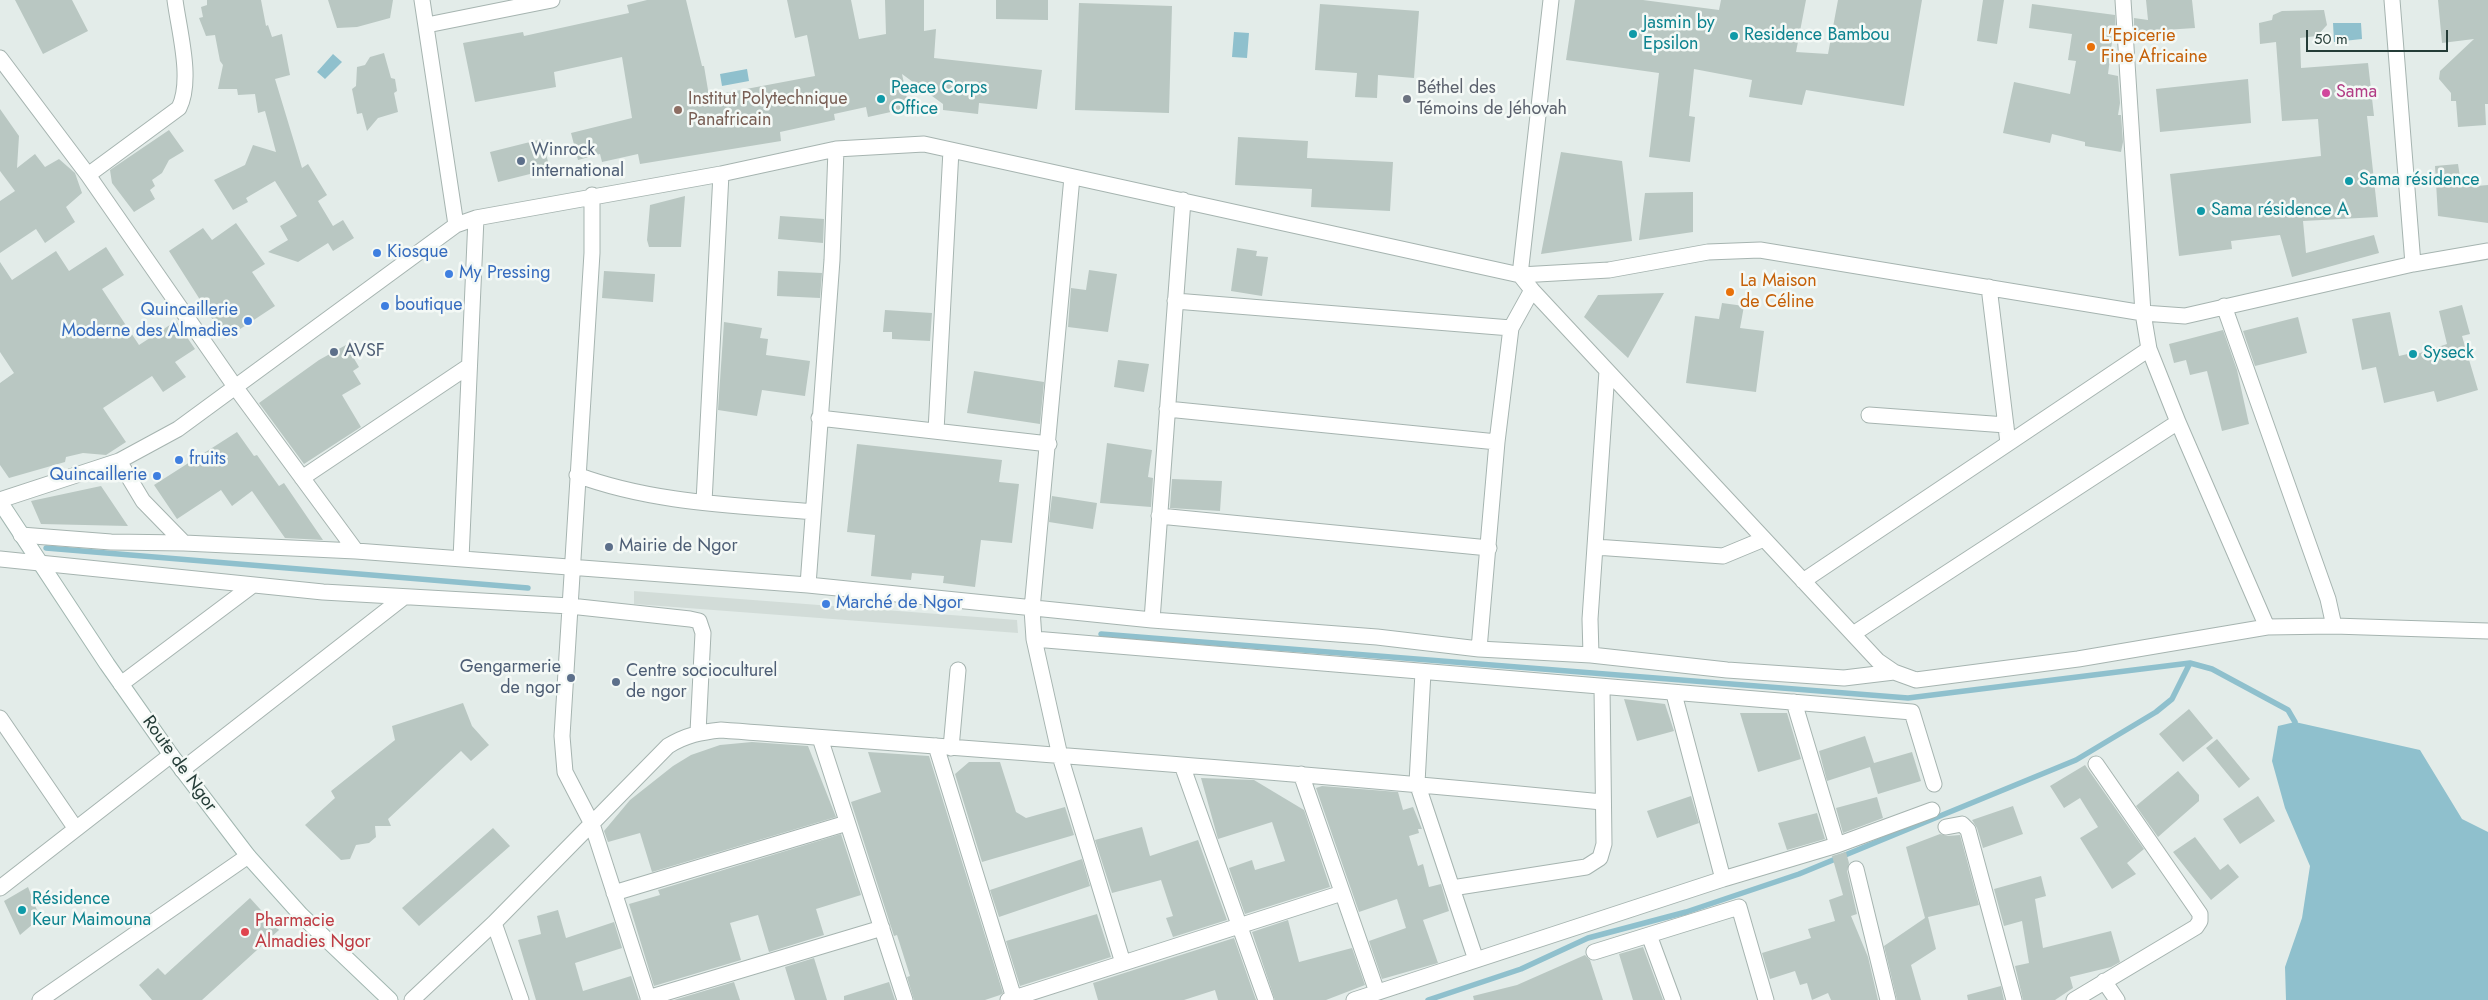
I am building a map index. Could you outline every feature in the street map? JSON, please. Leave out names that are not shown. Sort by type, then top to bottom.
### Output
[{"type":"street","points":[[88,175],[179,108],[185,97],[186,80],[174,0]]},
{"type":"street","points":[[422,0],[456,225]]},
{"type":"street","points":[[427,25],[552,0]]},
{"type":"street","points":[[1551,0],[1520,275],[1764,540],[1878,661],[1894,672],[1916,680],[2078,660],[2267,627],[2334,626],[2488,631]]},
{"type":"street","points":[[2123,0],[2143,313],[2149,349],[2178,422],[2267,627]]},
{"type":"street","points":[[2392,0],[2413,264]]},
{"type":"street","points":[[0,58],[88,175],[236,388],[356,551]]},
{"type":"street","points":[[0,501],[119,461],[178,429],[456,225],[476,218],[592,195],[722,174],[836,149],[924,144],[1520,275],[1609,270],[1708,252],[1760,250],[2143,313],[2185,316],[2413,264],[2488,251]]},
{"type":"street","points":[[808,585],[832,260],[836,149]]},
{"type":"street","points":[[936,431],[951,150]]},
{"type":"street","points":[[704,502],[722,174]]},
{"type":"street","points":[[1072,177],[1049,444],[1032,609],[1034,639],[1060,756],[1123,963]]},
{"type":"street","points":[[592,195],[592,253],[562,736],[565,772],[592,824],[649,999],[882,928]]},
{"type":"street","points":[[1152,620],[1183,200]]},
{"type":"street","points":[[461,559],[476,218]]},
{"type":"street","points":[[1989,287],[2008,443]]},
{"type":"street","points":[[1479,649],[1497,442],[1511,328],[1532,290]]},
{"type":"street","points":[[1176,301],[1511,328]]},
{"type":"street","points":[[2224,306],[2328,599],[2334,626]]},
{"type":"street","points":[[1803,581],[2149,349]]},
{"type":"street","points":[[302,478],[470,366]]},
{"type":"street","points":[[1591,655],[1590,619],[1607,371]]},
{"type":"street","points":[[1167,409],[1497,442]]},
{"type":"street","points":[[1868,415],[2006,425]]},
{"type":"street","points":[[819,418],[1049,444]]},
{"type":"street","points":[[1853,634],[2178,422]]},
{"type":"street","points":[[119,461],[144,501],[184,543]]},
{"type":"street","points":[[577,475],[625,491],[650,496],[813,512]]},
{"type":"street","name":"Route de Ngor","points":[[0,501],[39,563],[171,756],[248,856],[301,915],[390,1000]]},
{"type":"street","points":[[1159,516],[1489,548]]},
{"type":"street","points":[[21,535],[111,542],[184,543],[356,551],[808,585],[1032,609],[1377,637],[1479,649],[1591,655],[1727,670],[1844,678],[1894,672]]},
{"type":"street","points":[[1595,547],[1723,556],[1764,540]]},
{"type":"street","points":[[0,559],[253,585],[404,597],[570,606],[699,621],[703,633],[698,732]]},
{"type":"street","points":[[121,684],[253,585]]},
{"type":"street","points":[[182,770],[404,597]]},
{"type":"street","points":[[1034,639],[1602,686],[1674,694],[1912,712],[1934,784]]},
{"type":"street","points":[[958,670],[944,747],[1011,999],[1342,893]]},
{"type":"street","points":[[1423,672],[1417,783],[1476,960]]},
{"type":"street","points":[[1452,888],[1586,867],[1600,858],[1604,844],[1602,686]]},
{"type":"street","points":[[1674,694],[1724,879]]},
{"type":"street","points":[[1794,702],[1837,845]]},
{"type":"street","points":[[0,718],[76,829]]},
{"type":"street","points":[[412,1000],[494,923],[668,746],[681,738],[698,732],[721,730],[1301,774],[1417,783],[1602,802]]},
{"type":"street","points":[[820,738],[905,1000]]},
{"type":"street","points":[[0,888],[171,756]]},
{"type":"street","points":[[2074,1000],[2196,927],[2200,921],[2200,914],[2096,764]]},
{"type":"street","points":[[1182,765],[1266,1000]]},
{"type":"street","points":[[1301,774],[1377,992]]},
{"type":"street","points":[[1354,1000],[1724,879],[1837,845],[1932,810]]},
{"type":"street","points":[[614,893],[847,823]]},
{"type":"street","points":[[1946,828],[1962,824],[1968,830],[2014,1000]]},
{"type":"street","points":[[40,1000],[248,856]]},
{"type":"street","points":[[1856,869],[1888,1000]]},
{"type":"street","points":[[1594,952],[1739,908],[1766,1000]]},
{"type":"street","points":[[494,923],[521,1000]]},
{"type":"street","points":[[1650,935],[1673,1000]]},
{"type":"street","points":[[2104,981],[2118,1000]]},
{"type":"shaded area","points":[[634,591],[1017,620],[1018,633],[634,604]]},
{"type":"water","points":[[2333,23],[2361,23],[2362,39],[2334,42]]},
{"type":"water","points":[[1234,32],[1249,33],[1247,58],[1232,57]]},
{"type":"water","points":[[333,54],[342,62],[325,79],[317,72]]},
{"type":"water","points":[[747,69],[749,81],[722,86],[720,74]]},
{"type":"water","points":[[2295,722],[2420,750],[2462,819],[2488,832],[2488,1000],[2286,1000],[2285,967],[2302,918],[2310,866],[2285,808],[2272,761],[2278,726]]},
{"type":"building","points":[[15,0],[72,0],[88,31],[43,54]]},
{"type":"building","points":[[207,0],[261,0],[266,26],[268,25],[272,37],[282,34],[290,75],[275,79],[302,168],[308,164],[327,195],[318,201],[333,226],[343,220],[354,238],[333,251],[328,243],[298,262],[268,252],[288,240],[280,226],[297,216],[275,181],[246,198],[248,202],[233,210],[214,180],[245,165],[253,145],[276,152],[265,111],[258,113],[255,94],[238,95],[237,89],[218,89],[223,65],[220,61],[215,35],[206,36],[199,18],[203,17],[201,7],[207,5]]},
{"type":"building","points":[[328,0],[393,0],[390,18],[357,27],[337,28]]},
{"type":"building","points":[[647,0],[686,0],[702,66],[704,66],[709,96],[815,76],[807,35],[795,38],[787,0],[851,0],[859,39],[886,34],[885,0],[924,0],[924,31],[936,29],[934,58],[1042,70],[1037,109],[979,103],[978,114],[943,110],[943,104],[902,74],[909,108],[868,117],[866,107],[834,114],[835,120],[780,132],[781,141],[640,164],[638,154],[602,162],[600,154],[578,160],[571,133],[632,118],[622,57],[554,72],[556,87],[475,102],[463,43],[523,32],[524,36],[629,13],[627,5]]},
{"type":"building","points":[[996,0],[1048,0],[1048,20],[996,19]]},
{"type":"building","points":[[1575,0],[1643,0],[1719,10],[1721,0],[1806,0],[1796,52],[1828,54],[1838,0],[1922,0],[1904,106],[1806,90],[1802,105],[1749,97],[1752,80],[1694,69],[1689,116],[1695,117],[1690,162],[1649,157],[1659,73],[1566,60]]},
{"type":"building","points":[[1983,0],[2004,0],[1997,44],[1977,41]]},
{"type":"building","points":[[2146,0],[2192,0],[2195,28],[2134,32],[2134,18],[2148,20]]},
{"type":"building","points":[[2438,0],[2488,0],[2488,104],[2485,104],[2486,125],[2458,127],[2456,101],[2451,101],[2451,93],[2439,79],[2440,71],[2474,39],[2442,43]]},
{"type":"building","points":[[1079,3],[1172,6],[1169,113],[1075,110]]},
{"type":"building","points":[[1320,4],[1419,11],[1414,78],[1378,75],[1377,98],[1355,97],[1357,73],[1315,70]]},
{"type":"building","points":[[2032,4],[2115,15],[2116,33],[2113,34],[2108,74],[2118,76],[2120,103],[2118,115],[2121,115],[2123,142],[2121,152],[2085,146],[2085,142],[2052,134],[2050,143],[2003,133],[2014,82],[2070,94],[2076,61],[2068,60],[2072,34],[2029,28]]},
{"type":"building","points":[[2324,10],[2327,25],[2317,36],[2300,38],[2301,68],[2368,63],[2374,116],[2367,116],[2378,217],[2303,221],[2306,253],[2374,235],[2379,253],[2292,277],[2280,235],[2231,241],[2232,249],[2179,256],[2170,174],[2321,156],[2318,119],[2282,121],[2276,42],[2260,44],[2259,23],[2272,20],[2273,15],[2282,11]]},
{"type":"building","points":[[384,53],[391,78],[395,79],[397,91],[394,93],[398,112],[378,118],[367,131],[362,113],[357,114],[352,89],[356,86],[357,67],[365,65],[370,57]]},
{"type":"building","points":[[2248,79],[2251,123],[2160,132],[2156,89]]},
{"type":"building","points":[[0,109],[19,136],[17,168],[35,154],[45,167],[59,159],[75,173],[82,193],[66,207],[75,222],[45,243],[36,229],[0,253],[0,201],[15,191],[0,171]]},
{"type":"building","points":[[169,130],[184,151],[169,160],[162,173],[152,180],[155,186],[150,190],[155,199],[134,212],[112,183],[110,170]]},
{"type":"building","points":[[1238,137],[1308,141],[1307,158],[1393,162],[1390,211],[1311,207],[1312,189],[1235,185]]},
{"type":"building","points":[[542,139],[550,169],[498,182],[490,152]]},
{"type":"building","points":[[1561,152],[1622,161],[1632,241],[1541,254]]},
{"type":"building","points":[[2458,164],[2460,177],[2477,176],[2477,186],[2488,185],[2488,223],[2438,216],[2435,166]]},
{"type":"building","points":[[1693,192],[1693,232],[1639,240],[1645,193]]},
{"type":"building","points":[[685,196],[681,247],[649,247],[647,240],[650,205]]},
{"type":"building","points":[[780,216],[824,219],[823,243],[778,239]]},
{"type":"building","points":[[236,223],[265,264],[252,272],[275,306],[225,339],[169,251],[203,228],[212,240]]},
{"type":"building","points":[[106,247],[124,275],[102,289],[139,345],[176,321],[195,349],[175,362],[186,377],[163,392],[152,376],[103,408],[126,442],[106,455],[83,453],[66,457],[65,462],[9,478],[0,465],[0,383],[14,373],[0,352],[0,262],[12,280],[56,251],[69,271]]},
{"type":"building","points":[[1237,248],[1257,251],[1256,256],[1268,257],[1262,296],[1231,291]]},
{"type":"building","points":[[1089,270],[1117,274],[1108,332],[1068,327],[1071,288],[1086,290]]},
{"type":"building","points":[[604,271],[655,274],[653,302],[602,298]]},
{"type":"building","points":[[778,271],[822,273],[820,298],[777,296]]},
{"type":"building","points":[[1664,293],[1628,358],[1584,317],[1598,295]]},
{"type":"building","points":[[1722,303],[1744,306],[1740,328],[1764,331],[1756,392],[1686,383],[1695,316],[1719,319]]},
{"type":"building","points":[[2462,305],[2470,334],[2462,336],[2478,390],[2437,402],[2434,391],[2384,403],[2376,367],[2362,370],[2352,319],[2390,312],[2399,356],[2416,352],[2417,354],[2447,344],[2439,311]]},
{"type":"building","points":[[885,310],[932,313],[930,341],[892,339],[892,332],[883,332]]},
{"type":"building","points":[[2298,317],[2307,353],[2255,366],[2243,331]]},
{"type":"building","points":[[724,322],[762,328],[760,338],[768,339],[766,355],[810,361],[805,396],[762,390],[757,416],[718,410]]},
{"type":"building","points":[[2223,330],[2237,370],[2249,424],[2222,431],[2207,371],[2190,375],[2186,360],[2174,363],[2169,344]]},
{"type":"building","points":[[346,345],[359,367],[353,371],[361,384],[342,395],[361,427],[304,464],[259,403],[319,360]]},
{"type":"building","points":[[1118,360],[1149,364],[1144,392],[1114,387]]},
{"type":"building","points":[[974,371],[1044,382],[1040,424],[967,413]]},
{"type":"building","points":[[237,432],[254,456],[257,455],[279,486],[284,483],[323,540],[285,538],[252,491],[232,506],[221,490],[177,519],[154,485]]},
{"type":"building","points":[[1107,443],[1152,450],[1148,477],[1153,478],[1151,507],[1100,503]]},
{"type":"building","points":[[857,444],[1002,460],[999,482],[1019,484],[1012,543],[981,540],[975,587],[943,583],[944,576],[912,573],[911,580],[871,576],[875,535],[847,532]]},
{"type":"building","points":[[1172,479],[1222,481],[1220,511],[1170,508]]},
{"type":"building","points":[[101,486],[128,526],[41,524],[31,501]]},
{"type":"building","points":[[1052,496],[1097,503],[1093,529],[1049,522]]},
{"type":"building","points":[[1624,699],[1665,704],[1674,731],[1637,741]]},
{"type":"building","points":[[463,703],[472,726],[489,745],[471,761],[461,751],[388,819],[391,826],[375,826],[376,837],[369,843],[356,845],[350,859],[341,860],[305,825],[335,798],[331,791],[395,740],[392,726]]},
{"type":"building","points":[[2189,709],[2213,738],[2183,762],[2159,734]]},
{"type":"building","points":[[1740,713],[1787,713],[1801,759],[1758,772]]},
{"type":"building","points":[[1865,736],[1874,763],[1912,752],[1921,781],[1878,794],[1870,767],[1827,781],[1819,751]]},
{"type":"building","points":[[2217,739],[2250,779],[2239,788],[2206,748]]},
{"type":"building","points":[[752,742],[808,746],[836,817],[652,872],[640,833],[608,842],[604,831],[630,800],[673,766],[691,755],[720,745]]},
{"type":"building","points":[[868,752],[929,756],[1003,993],[1000,995],[985,1000],[914,1000],[907,977],[910,976],[897,935],[894,936],[851,802],[881,792]]},
{"type":"building","points":[[969,762],[1000,762],[1016,812],[1026,818],[1065,807],[1074,835],[982,862],[955,774]]},
{"type":"building","points":[[2085,765],[2144,849],[2127,863],[2136,874],[2112,889],[2080,838],[2098,827],[2080,798],[2064,808],[2050,786]]},
{"type":"building","points":[[2178,771],[2199,795],[2199,801],[2158,837],[2136,806]]},
{"type":"building","points":[[1201,778],[1254,780],[1304,810],[1330,887],[1245,914],[1229,868],[1252,860],[1255,870],[1285,861],[1272,822],[1218,839]]},
{"type":"building","points":[[1322,786],[1398,792],[1403,810],[1413,807],[1422,829],[1418,829],[1419,833],[1409,836],[1418,866],[1423,864],[1429,887],[1441,884],[1449,911],[1423,920],[1438,963],[1382,979],[1369,941],[1406,928],[1397,899],[1359,912],[1316,788]]},
{"type":"building","points":[[1691,796],[1699,823],[1657,838],[1647,811]]},
{"type":"building","points":[[2258,796],[2275,821],[2240,844],[2223,819]]},
{"type":"building","points":[[1877,797],[1883,818],[1843,833],[1836,808]]},
{"type":"building","points":[[2013,806],[2023,834],[1983,848],[1977,828],[1972,820]]},
{"type":"building","points":[[1817,813],[1825,839],[1787,850],[1778,823]]},
{"type":"building","points":[[1142,827],[1150,856],[1198,840],[1227,920],[1173,937],[1166,918],[1173,916],[1161,880],[1112,893],[1095,840]]},
{"type":"building","points":[[493,828],[510,846],[419,926],[402,908]]},
{"type":"building","points":[[841,834],[861,895],[816,909],[824,935],[769,952],[758,915],[730,923],[741,960],[654,986],[629,904],[660,895],[658,890]]},
{"type":"building","points":[[1940,834],[1947,836],[1960,835],[1979,905],[1928,917],[1936,949],[1911,965],[1921,1000],[1897,1000],[1884,946],[1925,918],[1906,847]]},
{"type":"building","points":[[2195,837],[2220,870],[2228,864],[2239,877],[2211,900],[2173,852]]},
{"type":"building","points":[[1846,852],[1849,863],[1847,871],[1857,914],[1851,916],[1868,957],[1878,1000],[1831,1000],[1828,993],[1812,1000],[1807,983],[1800,985],[1795,971],[1770,979],[1762,953],[1811,938],[1808,929],[1835,921],[1829,900],[1843,895],[1832,856]]},
{"type":"building","points":[[1082,859],[1090,886],[999,917],[990,890]]},
{"type":"building","points":[[2041,876],[2046,896],[2035,899],[2043,948],[2111,931],[2120,962],[2111,967],[2070,977],[2073,988],[2055,1000],[2023,1000],[2015,966],[2029,963],[2022,921],[2004,926],[1994,889]]},
{"type":"building","name":"Résidence Keur Maimouna","points":[[28,887],[40,918],[20,935],[4,901]]},
{"type":"building","points":[[250,898],[279,930],[202,1000],[152,1000],[139,985],[158,968],[165,975]]},
{"type":"building","points":[[558,910],[566,938],[614,922],[622,948],[575,963],[583,991],[631,976],[639,1000],[536,1000],[518,940],[541,934],[537,916]]},
{"type":"building","points":[[1097,914],[1111,957],[1020,986],[1006,941]]},
{"type":"building","points":[[1288,920],[1299,962],[1352,948],[1365,985],[1326,1000],[1275,1000],[1252,932]]},
{"type":"building","points":[[1234,938],[1256,1000],[1218,1000],[1215,990],[1184,1000],[1098,1000],[1093,983]]},
{"type":"building","points":[[1643,947],[1663,1000],[1633,1000],[1619,954]]},
{"type":"building","points":[[1585,955],[1590,960],[1603,1000],[1474,1000],[1473,996],[1517,985]]},
{"type":"building","points":[[814,958],[827,1000],[795,1000],[785,967]]},
{"type":"building","points":[[734,982],[740,1000],[674,1000]]},
{"type":"building","points":[[889,982],[895,1000],[844,1000],[844,996]]},
{"type":"building","points":[[2001,986],[2004,1000],[1968,1000],[1967,995]]},
{"type":"waterway","points":[[46,548],[528,588]]},
{"type":"waterway","points":[[1101,634],[1908,698],[2190,663],[2212,669],[2288,710],[2295,722]]},
{"type":"waterway","points":[[1428,1000],[1521,969],[1588,938],[1686,912],[1799,874],[2076,760],[2156,712],[2172,699],[2190,663]]},
{"type":"place","name":"Jasmin by Epsilon","points":[[1633,34]]},
{"type":"place","name":"Residence Bambou","points":[[1734,36]]},
{"type":"place","name":"L'Epicerie Fine Africaine","points":[[2091,47]]},
{"type":"place","name":"Sama","points":[[2326,93]]},
{"type":"place","name":"Peace Corps Office","points":[[881,99]]},
{"type":"place","name":"Béthel des Témoins de Jéhovah","points":[[1407,99]]},
{"type":"place","name":"Institut Polytechnique Panafricain","points":[[678,110]]},
{"type":"place","name":"Winrock international","points":[[521,161]]},
{"type":"place","name":"Sama résidence","points":[[2349,181]]},
{"type":"place","name":"Sama résidence A","points":[[2201,211]]},
{"type":"place","name":"Kiosque","points":[[377,253]]},
{"type":"place","name":"My Pressing","points":[[449,274]]},
{"type":"place","name":"La Maison de Céline","points":[[1730,292]]},
{"type":"place","name":"boutique","points":[[385,306]]},
{"type":"place","name":"Quincaillerie Moderne des Almadies","points":[[248,321]]},
{"type":"place","name":"AVSF","points":[[334,352]]},
{"type":"place","name":"Syseck","points":[[2413,354]]},
{"type":"place","name":"fruits","points":[[179,460]]},
{"type":"place","name":"Quincaillerie","points":[[157,476]]},
{"type":"place","name":"Mairie de Ngor","points":[[609,547]]},
{"type":"place","name":"Marché de Ngor","points":[[826,604]]},
{"type":"place","name":"Gengarmerie de ngor","points":[[571,678]]},
{"type":"place","name":"Centre socioculturel de ngor","points":[[616,682]]},
{"type":"place","name":"Résidence Keur Maimouna","points":[[22,910]]},
{"type":"place","name":"Pharmacie Almadies Ngor","points":[[245,932]]}]
